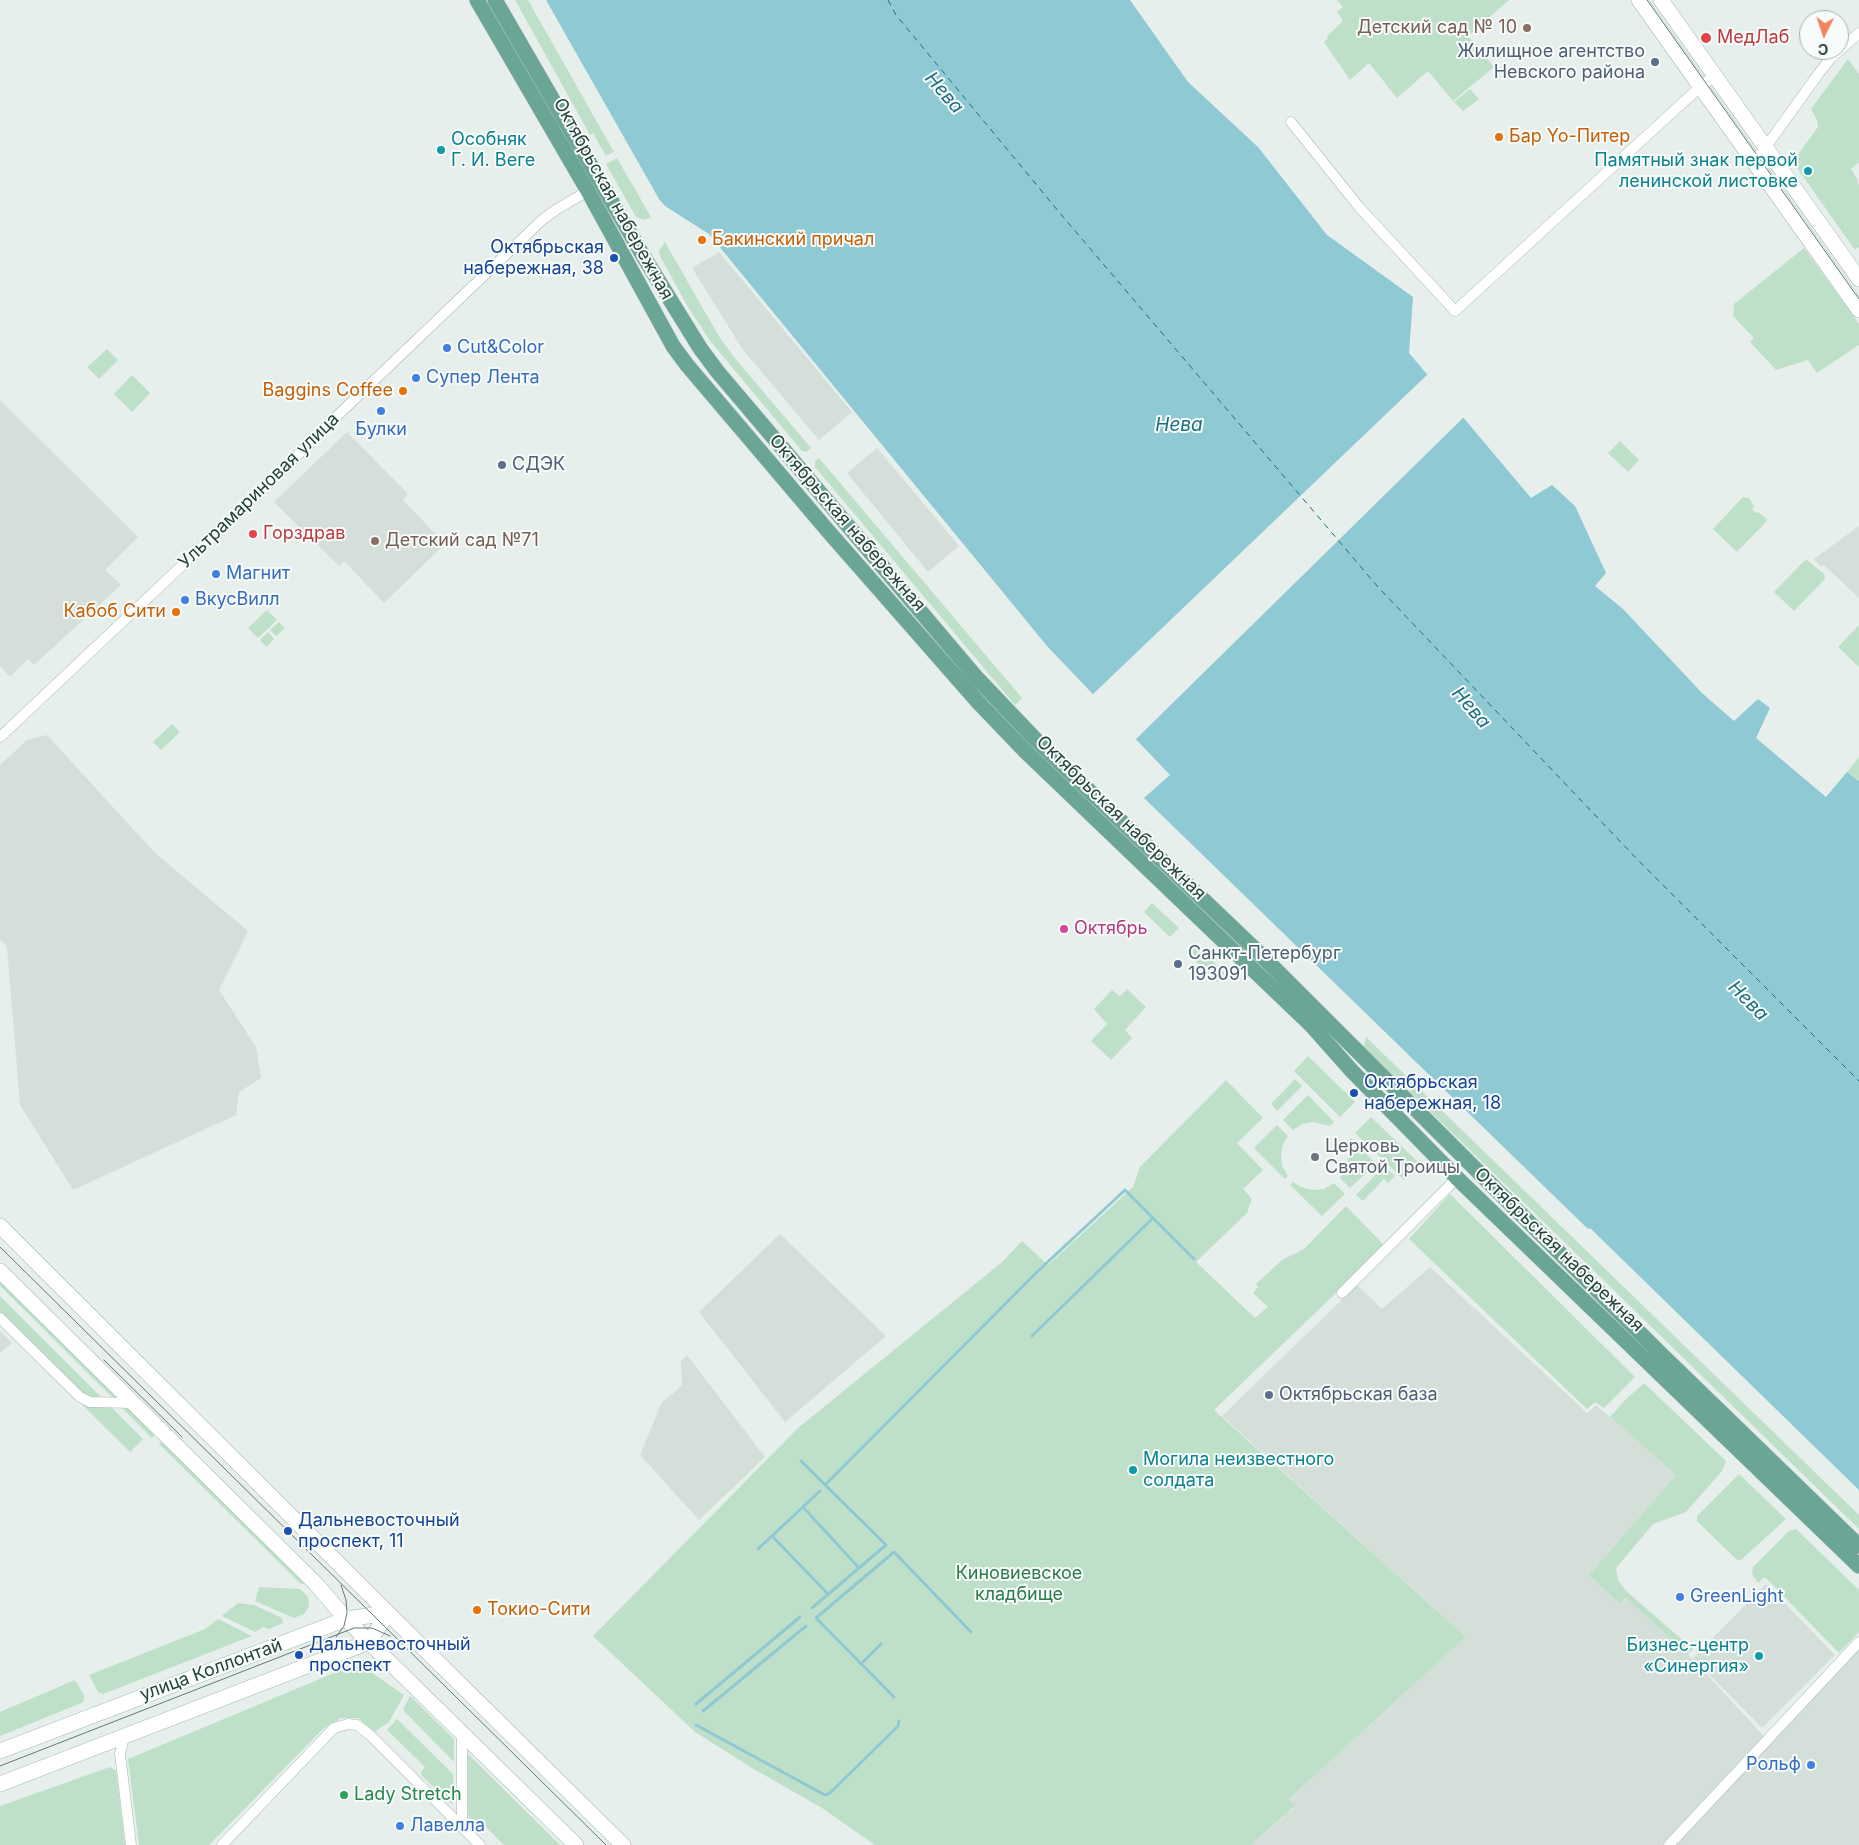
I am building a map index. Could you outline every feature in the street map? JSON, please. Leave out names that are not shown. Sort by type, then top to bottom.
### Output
[{"type":"main road","name":"Октябрьская набережная","points":[[477,0],[588,191],[673,346],[686,365],[978,702],[1031,758],[1311,1025],[1357,1076],[1457,1178],[1859,1566]]},
{"type":"main road","name":"Октябрьская набережная","points":[[495,0],[645,259],[700,348],[724,379],[976,677],[1036,740],[1258,952],[1662,1355],[1859,1546]]},
{"type":"main road","points":[[1639,0],[1859,310]]},
{"type":"main road","points":[[1661,0],[1859,279]]},
{"type":"main road","points":[[0,1226],[388,1614],[624,1845]]},
{"type":"main road","points":[[0,1271],[316,1584],[346,1620],[368,1642],[576,1845]]},
{"type":"main road","points":[[368,1642],[388,1614]]},
{"type":"main road","name":"улица Коллонтай","points":[[0,1751],[346,1620],[388,1614]]},
{"type":"main road","name":"улица Коллонтай","points":[[0,1784],[368,1642]]},
{"type":"street","points":[[1755,162],[1818,73],[1831,58],[1859,33]]},
{"type":"street","points":[[1291,122],[1359,207],[1455,311],[1714,76]]},
{"type":"street","name":"Ультрамариновая улица","points":[[0,737],[259,493],[536,226],[557,209],[588,191]]},
{"type":"street","points":[[1342,1293],[1457,1178]]},
{"type":"street","points":[[0,1318],[85,1400],[132,1403]]},
{"type":"street","points":[[1670,1845],[1859,1642]]},
{"type":"street","points":[[222,1845],[334,1728],[341,1725],[356,1725],[375,1739],[480,1845]]},
{"type":"street","points":[[462,1734],[462,1827]]},
{"type":"street","points":[[124,1736],[120,1754],[131,1845]]},
{"type":"shaded area","points":[[719,252],[852,412],[819,440],[743,350],[692,268]]},
{"type":"shaded area","points":[[0,400],[138,537],[105,570],[121,585],[34,665],[28,659],[10,677],[0,666]]},
{"type":"shaded area","points":[[347,432],[408,494],[403,500],[445,544],[384,603],[344,561],[339,566],[274,502]]},
{"type":"shaded area","points":[[877,448],[959,546],[928,572],[847,473]]},
{"type":"shaded area","points":[[1859,526],[1859,598],[1824,565],[1821,567],[1814,559]]},
{"type":"shaded area","points":[[47,735],[155,853],[248,931],[219,990],[256,1047],[261,1078],[239,1092],[236,1115],[73,1190],[20,1105],[7,947],[0,939],[0,765],[27,740]]},
{"type":"shaded area","points":[[780,1234],[886,1336],[785,1422],[699,1312]]},
{"type":"shaded area","points":[[1430,1267],[1587,1413],[1596,1405],[1676,1475],[1589,1575],[1619,1604],[1626,1598],[1688,1654],[1771,1744],[1859,1647],[1859,1845],[1251,1845],[1295,1807],[1289,1799],[1466,1637],[1222,1416],[1357,1285],[1382,1309]]},
{"type":"shaded area","points":[[0,1331],[12,1343],[0,1353]]},
{"type":"shaded area","points":[[687,1355],[765,1457],[699,1520],[640,1455],[662,1402],[682,1386],[681,1361]]},
{"type":"shaded area","points":[[1766,1584],[1835,1655],[1762,1728],[1693,1658]]},
{"type":"green space","points":[[515,0],[528,0],[614,152],[606,156],[593,133],[590,135]]},
{"type":"green space","points":[[1337,0],[1509,0],[1468,36],[1494,67],[1453,101],[1428,71],[1397,98],[1369,63],[1350,80],[1324,42],[1328,38],[1327,36],[1343,21],[1337,12],[1343,7]]},
{"type":"green space","points":[[1849,60],[1859,74],[1859,162],[1851,169],[1859,185],[1859,247],[1855,250],[1795,165],[1797,156],[1818,127],[1817,120],[1811,109]]},
{"type":"green space","points":[[1470,89],[1479,99],[1463,111],[1454,102]]},
{"type":"green space","points":[[617,158],[651,217],[645,220],[636,217],[606,164]]},
{"type":"green space","points":[[665,242],[720,338],[811,448],[806,452],[802,451],[711,342],[688,307],[660,256],[659,251]]},
{"type":"green space","points":[[1804,248],[1859,324],[1859,345],[1817,373],[1808,360],[1776,370],[1750,342],[1754,338],[1733,316],[1734,304]]},
{"type":"green space","points":[[107,349],[118,360],[99,379],[87,367]]},
{"type":"green space","points":[[132,375],[150,393],[132,412],[114,394]]},
{"type":"green space","points":[[1620,441],[1639,460],[1628,472],[1608,453]]},
{"type":"green space","points":[[819,458],[1022,698],[1015,705],[815,467],[815,461]]},
{"type":"green space","points":[[1743,497],[1749,498],[1755,507],[1752,508],[1755,513],[1758,512],[1767,519],[1737,552],[1713,529]]},
{"type":"green space","points":[[1807,560],[1825,577],[1794,611],[1774,592]]},
{"type":"green space","points":[[267,610],[277,620],[258,638],[248,628]]},
{"type":"green space","points":[[279,622],[285,628],[276,636],[270,630]]},
{"type":"green space","points":[[1859,625],[1859,667],[1838,647]]},
{"type":"green space","points":[[268,632],[274,639],[266,647],[260,640]]},
{"type":"green space","points":[[172,724],[179,733],[161,750],[153,742]]},
{"type":"green space","points":[[1859,757],[1859,780],[1847,772]]},
{"type":"green space","points":[[1152,903],[1179,928],[1170,937],[1144,912]]},
{"type":"green space","points":[[1194,944],[1225,973],[1217,982],[1186,952]]},
{"type":"green space","points":[[1127,989],[1146,1007],[1125,1030],[1132,1038],[1111,1060],[1091,1041],[1107,1024],[1094,1009],[1112,990],[1120,996]]},
{"type":"green space","points":[[1366,1037],[1859,1515],[1859,1529],[1366,1049],[1364,1046]]},
{"type":"green space","points":[[1308,1056],[1355,1102],[1340,1117],[1294,1071]]},
{"type":"green space","points":[[1295,1079],[1302,1086],[1277,1111],[1271,1104]]},
{"type":"green space","name":"Киновиевское кладбище","points":[[1226,1080],[1263,1118],[1237,1143],[1263,1170],[1243,1189],[1252,1199],[1247,1213],[1196,1262],[1255,1318],[1268,1307],[1253,1293],[1258,1287],[1256,1284],[1282,1260],[1304,1249],[1346,1206],[1385,1246],[1214,1410],[1466,1637],[1289,1799],[1295,1806],[1251,1845],[875,1845],[822,1808],[752,1768],[695,1732],[593,1636],[798,1428],[1001,1263],[1022,1241],[1048,1265],[1133,1187],[1140,1167]]},
{"type":"green space","points":[[1308,1095],[1334,1122],[1330,1126],[1313,1122],[1302,1124],[1293,1130],[1283,1120]]},
{"type":"green space","points":[[1371,1117],[1420,1164],[1404,1180],[1355,1133]]},
{"type":"green space","points":[[1277,1125],[1288,1136],[1283,1144],[1281,1155],[1282,1166],[1288,1176],[1285,1179],[1254,1148]]},
{"type":"green space","points":[[1351,1138],[1376,1164],[1350,1188],[1340,1178],[1347,1167],[1349,1156],[1346,1143]]},
{"type":"green space","points":[[1384,1166],[1395,1176],[1388,1183],[1384,1179],[1363,1201],[1356,1195]]},
{"type":"green space","points":[[1293,1182],[1301,1187],[1312,1190],[1324,1189],[1334,1183],[1345,1194],[1322,1216],[1290,1185]]},
{"type":"green space","points":[[1450,1194],[1635,1377],[1604,1408],[1595,1402],[1587,1409],[1409,1239]]},
{"type":"green space","points":[[0,1279],[118,1397],[117,1399],[114,1399],[0,1286]]},
{"type":"green space","points":[[0,1296],[103,1399],[92,1399],[83,1394],[0,1312]]},
{"type":"green space","points":[[20,1343],[85,1404],[111,1407],[143,1439],[130,1452]]},
{"type":"green space","points":[[1644,1383],[1726,1461],[1722,1471],[1686,1512],[1653,1524],[1616,1568],[1618,1580],[1626,1591],[1693,1649],[1688,1654],[1626,1598],[1619,1604],[1589,1575],[1676,1475],[1610,1417]]},
{"type":"green space","points":[[122,1408],[130,1409],[154,1433],[154,1436],[152,1438]]},
{"type":"green space","points":[[162,1442],[307,1583],[301,1584],[159,1444]]},
{"type":"green space","points":[[1739,1474],[1786,1519],[1741,1560],[1737,1560],[1697,1521],[1697,1516]]},
{"type":"green space","points":[[1796,1529],[1859,1590],[1859,1632],[1839,1653],[1765,1577],[1758,1583],[1752,1574],[1753,1567],[1789,1531]]},
{"type":"green space","points":[[259,1587],[300,1589],[308,1597],[309,1606],[304,1614],[294,1618],[255,1601]]},
{"type":"green space","points":[[238,1603],[254,1605],[282,1618],[283,1623],[269,1629],[263,1627],[255,1632],[222,1616]]},
{"type":"green space","points":[[218,1619],[252,1636],[103,1694],[98,1692],[89,1675],[205,1629]]},
{"type":"green space","points":[[358,1663],[404,1695],[389,1722],[374,1732],[358,1718],[341,1718],[323,1729],[209,1845],[139,1845],[128,1759]]},
{"type":"green space","points":[[75,1680],[84,1695],[84,1702],[0,1736],[0,1712]]},
{"type":"green space","points":[[410,1696],[454,1739],[454,1762],[403,1710]]},
{"type":"green space","points":[[397,1719],[453,1774],[454,1800],[452,1804],[422,1776],[421,1772],[425,1767],[387,1730]]},
{"type":"green space","points":[[468,1754],[560,1845],[504,1845],[486,1827],[478,1831],[468,1814]]},
{"type":"green space","points":[[110,1767],[116,1771],[125,1845],[0,1845],[0,1806]]},
{"type":"water","name":"Нева","points":[[546,0],[1130,0],[1188,82],[1258,147],[1327,235],[1413,297],[1409,353],[1531,498],[1552,485],[1575,506],[1606,573],[1595,586],[1623,609],[1702,693],[1734,721],[1758,699],[1770,708],[1756,738],[1826,797],[1847,772],[1859,781],[1859,1490],[1144,798],[1170,775],[1047,646],[709,234],[665,206],[659,199]]},
{"type":"pier","points":[[1429,373],[1465,416],[1134,741],[1091,696]]},
{"type":"waterway","points":[[825,1485],[1038,1271],[1125,1190],[1194,1259]]},
{"type":"waterway","points":[[1032,1336],[1153,1218]]},
{"type":"waterway","points":[[801,1461],[886,1545],[812,1608]]},
{"type":"waterway","points":[[758,1549],[820,1491]]},
{"type":"waterway","points":[[803,1507],[859,1568]]},
{"type":"waterway","points":[[772,1536],[828,1594]]},
{"type":"waterway","points":[[894,1697],[816,1618],[894,1552],[971,1632]]},
{"type":"waterway","points":[[696,1704],[800,1617]]},
{"type":"waterway","points":[[703,1711],[806,1626]]},
{"type":"waterway","points":[[861,1664],[881,1644]]},
{"type":"waterway","points":[[696,1725],[825,1795],[830,1793],[898,1726],[899,1721]]},
{"type":"ferry route","points":[[888,0],[896,15],[1059,212],[1378,587],[1634,856],[1859,1081]]},
{"type":"tram line","points":[[1647,0],[1859,299]]},
{"type":"tram line","points":[[0,1247],[606,1845]]},
{"type":"tram line","points":[[104,1360],[182,1437]]},
{"type":"tram line","points":[[336,1637],[344,1626],[347,1613],[346,1600],[341,1585]]},
{"type":"tram line","points":[[0,1766],[354,1628],[372,1628],[390,1636]]},
{"type":"place","name":"Детский сад № 10","points":[[1527,28]]},
{"type":"place","name":"МедЛаб","points":[[1706,38]]},
{"type":"place","name":"Жилищное агентство Невского района","points":[[1655,62]]},
{"type":"place","name":"Бар Yo-Питер","points":[[1499,137]]},
{"type":"place","name":"Особняк Г. И. Веге","points":[[441,150]]},
{"type":"place","name":"Памятный знак первой ленинской листовке","points":[[1808,171]]},
{"type":"place","name":"Бакинский причал","points":[[702,240]]},
{"type":"place","name":"Октябрьская набережная, 38","points":[[614,258]]},
{"type":"place","name":"Cut&Color","points":[[447,348]]},
{"type":"place","name":"Супер Лента","points":[[416,378]]},
{"type":"place","name":"Baggins Coffee","points":[[403,391]]},
{"type":"place","name":"Булки","points":[[381,411]]},
{"type":"place","name":"СДЭК","points":[[502,465]]},
{"type":"place","name":"Горздрав","points":[[253,534]]},
{"type":"place","name":"Детский сад №71","points":[[375,541]]},
{"type":"place","name":"Магнит","points":[[216,574]]},
{"type":"place","name":"ВкусВилл","points":[[185,600]]},
{"type":"place","name":"Кабоб Сити","points":[[176,612]]},
{"type":"place","name":"Октябрь","points":[[1064,929]]},
{"type":"place","name":"Санкт-Петербург 193091","points":[[1178,964]]},
{"type":"place","name":"Октябрьская набережная, 18","points":[[1354,1093]]},
{"type":"place","name":"Церковь Святой Троицы","points":[[1315,1157]]},
{"type":"place","name":"Октябрьская база","points":[[1269,1395]]},
{"type":"place","name":"Могила неизвестного солдата","points":[[1133,1470]]},
{"type":"place","name":"Дальневосточный проспект, 11","points":[[288,1531]]},
{"type":"place","name":"GreenLight","points":[[1680,1597]]},
{"type":"place","name":"Токио-Сити","points":[[477,1610]]},
{"type":"place","name":"Дальневосточный проспект","points":[[299,1655]]},
{"type":"place","name":"Бизнес-центр «Синергия»","points":[[1759,1656]]},
{"type":"place","name":"Рольф","points":[[1811,1765]]},
{"type":"place","name":"Lady Stretch","points":[[344,1795]]},
{"type":"place","name":"Лавелла","points":[[400,1826]]}]
